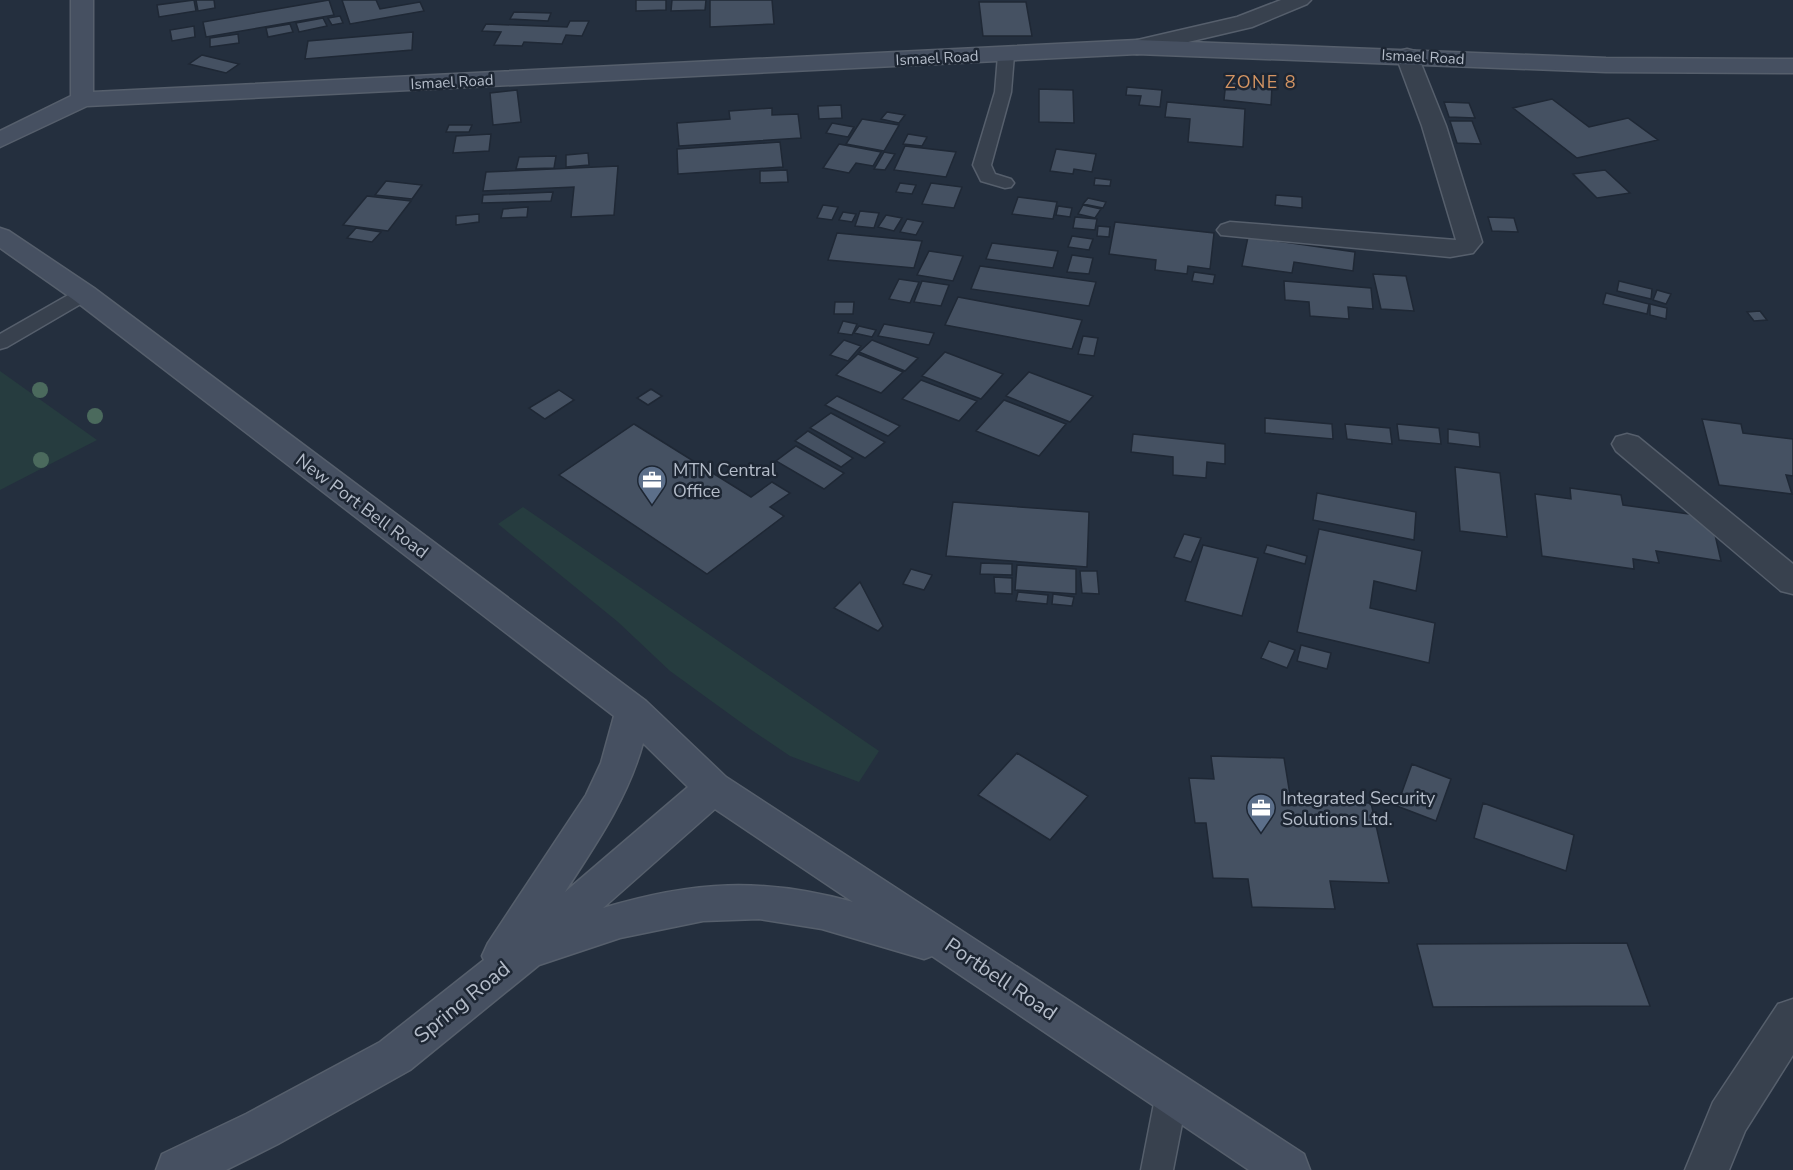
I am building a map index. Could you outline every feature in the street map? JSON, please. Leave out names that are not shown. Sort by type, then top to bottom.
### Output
[{"type":"main road","points":[[0,140],[82,99],[82,0]]},
{"type":"main road","name":"Ismael Road","points":[[82,99],[1137,47],[1606,65],[1793,66]]},
{"type":"main road","name":"New Port Bell Road","points":[[0,236],[84,294],[633,711],[713,788]]},
{"type":"main road","points":[[482,988],[601,804],[619,763],[633,711]]},
{"type":"main road","name":"Portbell Road","points":[[713,788],[1288,1170]]},
{"type":"main road","name":"Spring Road","points":[[178,1170],[262,1129],[395,1056],[482,988],[713,788]]},
{"type":"main road","points":[[523,953],[604,926],[660,911],[702,904],[758,902],[825,912],[958,951]]},
{"type":"street","points":[[1137,47],[1244,22],[1300,0]]},
{"type":"street","points":[[1230,230],[1449,249],[1464,246],[1469,242],[1434,126],[1407,56]]},
{"type":"street","points":[[1627,444],[1793,582]]},
{"type":"street","points":[[1707,1170],[1729,1117],[1793,1018]]},
{"type":"lane","points":[[1005,183],[987,177],[982,165],[1003,92],[1006,55]]},
{"type":"lane","points":[[0,343],[84,294]]},
{"type":"lane","points":[[1157,1170],[1172,1093]]},
{"type":"green space","points":[[0,371],[97,440],[0,490]]},
{"type":"green space","points":[[523,507],[879,751],[859,782],[790,756],[670,671],[618,622],[498,524]]},
{"type":"building","points":[[194,0],[196,11],[159,17],[157,5]]},
{"type":"building","points":[[196,0],[214,0],[215,8],[198,11]]},
{"type":"building","points":[[329,0],[334,15],[206,37],[203,22]]},
{"type":"building","points":[[342,0],[376,0],[380,9],[420,2],[424,11],[350,24]]},
{"type":"building","points":[[636,0],[666,0],[666,10],[636,11]]},
{"type":"building","points":[[672,0],[706,0],[705,10],[671,11]]},
{"type":"building","points":[[710,0],[772,0],[774,24],[710,27]]},
{"type":"building","points":[[979,2],[1026,2],[1032,36],[983,36]]},
{"type":"building","points":[[514,12],[551,13],[548,21],[510,19]]},
{"type":"building","points":[[340,16],[343,23],[332,25],[328,18]]},
{"type":"building","points":[[323,18],[327,26],[299,32],[296,23]]},
{"type":"building","points":[[570,21],[589,21],[582,36],[566,35],[562,44],[524,42],[522,46],[494,45],[501,32],[482,31],[486,24],[567,27]]},
{"type":"building","points":[[290,24],[293,32],[268,37],[266,28]]},
{"type":"building","points":[[194,26],[195,37],[172,41],[170,30]]},
{"type":"building","points":[[413,32],[412,50],[305,59],[308,41]]},
{"type":"building","points":[[238,34],[239,43],[210,47],[210,38]]},
{"type":"building","points":[[202,55],[239,64],[226,73],[189,64]]},
{"type":"building","points":[[1226,81],[1272,86],[1271,105],[1224,100]]},
{"type":"building","points":[[1127,87],[1162,90],[1160,107],[1139,105],[1141,96],[1126,95]]},
{"type":"building","points":[[1039,89],[1073,90],[1074,123],[1039,122]]},
{"type":"building","points":[[517,90],[521,122],[493,125],[490,93]]},
{"type":"building","points":[[1552,99],[1589,127],[1628,118],[1658,140],[1577,158],[1513,108]]},
{"type":"building","points":[[1167,102],[1245,109],[1243,147],[1188,142],[1190,119],[1165,117]]},
{"type":"building","points":[[1444,102],[1469,103],[1475,118],[1449,117]]},
{"type":"building","points":[[841,105],[842,118],[819,119],[818,106]]},
{"type":"building","points":[[772,108],[772,115],[798,114],[801,138],[679,146],[677,123],[730,119],[729,111]]},
{"type":"building","points":[[887,112],[905,115],[899,123],[881,119]]},
{"type":"building","points":[[862,119],[899,125],[884,151],[846,144]]},
{"type":"building","points":[[1450,121],[1472,121],[1481,144],[1457,143]]},
{"type":"building","points":[[832,123],[854,127],[848,137],[826,133]]},
{"type":"building","points":[[449,125],[472,125],[469,132],[446,132]]},
{"type":"building","points":[[491,134],[489,151],[453,153],[456,136]]},
{"type":"building","points":[[908,134],[927,137],[922,146],[903,144]]},
{"type":"building","points":[[780,142],[783,167],[678,174],[677,149]]},
{"type":"building","points":[[839,144],[881,152],[873,166],[856,163],[849,173],[823,168]]},
{"type":"building","points":[[905,146],[956,152],[946,177],[894,170]]},
{"type":"building","points":[[1056,149],[1096,154],[1092,172],[1074,169],[1073,174],[1050,171]]},
{"type":"building","points":[[884,152],[895,154],[885,170],[874,169]]},
{"type":"building","points":[[588,153],[589,165],[566,167],[566,155]]},
{"type":"building","points":[[556,156],[554,168],[516,169],[519,157]]},
{"type":"building","points":[[618,166],[614,215],[571,217],[574,187],[483,191],[486,172]]},
{"type":"building","points":[[787,170],[788,182],[760,183],[760,171]]},
{"type":"building","points":[[1605,170],[1630,193],[1597,198],[1573,174]]},
{"type":"building","points":[[1095,178],[1111,180],[1110,186],[1094,185]]},
{"type":"building","points":[[386,181],[422,185],[412,199],[375,195]]},
{"type":"building","points":[[900,183],[916,185],[912,194],[896,192]]},
{"type":"building","points":[[931,183],[962,187],[954,208],[922,204]]},
{"type":"building","points":[[553,192],[551,201],[482,203],[483,195]]},
{"type":"building","points":[[1276,195],[1302,197],[1302,208],[1275,205]]},
{"type":"building","points":[[367,196],[411,201],[388,231],[343,225]]},
{"type":"building","points":[[1018,197],[1057,202],[1053,219],[1012,214]]},
{"type":"building","points":[[1088,198],[1106,202],[1103,208],[1083,204]]},
{"type":"building","points":[[823,205],[838,207],[832,220],[817,218]]},
{"type":"building","points":[[1083,205],[1101,209],[1095,218],[1078,214]]},
{"type":"building","points":[[1058,206],[1072,208],[1070,217],[1056,215]]},
{"type":"building","points":[[528,207],[527,217],[501,218],[503,209]]},
{"type":"building","points":[[860,211],[879,213],[874,228],[855,226]]},
{"type":"building","points":[[843,212],[856,214],[852,222],[839,220]]},
{"type":"building","points":[[479,214],[479,222],[456,225],[456,216]]},
{"type":"building","points":[[886,215],[902,218],[894,231],[878,227]]},
{"type":"building","points":[[1075,217],[1097,219],[1095,230],[1073,228]]},
{"type":"building","points":[[1488,217],[1514,218],[1518,232],[1492,231]]},
{"type":"building","points":[[907,219],[923,222],[916,235],[900,232]]},
{"type":"building","points":[[1115,222],[1214,233],[1210,269],[1188,266],[1187,274],[1155,270],[1156,260],[1109,254]]},
{"type":"building","points":[[1098,226],[1110,227],[1109,237],[1097,236]]},
{"type":"building","points":[[356,228],[381,232],[372,242],[347,238]]},
{"type":"building","points":[[837,233],[922,241],[914,268],[828,260]]},
{"type":"building","points":[[1072,236],[1093,239],[1089,250],[1068,247]]},
{"type":"building","points":[[1248,237],[1355,252],[1353,271],[1294,262],[1292,273],[1242,266]]},
{"type":"building","points":[[992,243],[1058,251],[1053,268],[986,259]]},
{"type":"building","points":[[929,251],[963,256],[953,281],[917,275]]},
{"type":"building","points":[[1072,255],[1093,258],[1089,274],[1067,272]]},
{"type":"building","points":[[980,266],[1096,282],[1089,306],[971,289]]},
{"type":"building","points":[[1194,272],[1215,275],[1213,284],[1192,281]]},
{"type":"building","points":[[1373,274],[1406,276],[1414,311],[1381,309]]},
{"type":"building","points":[[899,279],[919,282],[910,303],[889,299]]},
{"type":"building","points":[[922,281],[949,285],[941,306],[914,302]]},
{"type":"building","points":[[1284,281],[1371,288],[1373,309],[1348,307],[1349,319],[1310,316],[1309,302],[1285,300]]},
{"type":"building","points":[[1619,281],[1652,289],[1651,299],[1617,291]]},
{"type":"building","points":[[1657,290],[1671,294],[1666,304],[1653,300]]},
{"type":"building","points":[[1606,293],[1649,304],[1647,314],[1603,304]]},
{"type":"building","points":[[958,297],[1082,320],[1072,349],[945,325]]},
{"type":"building","points":[[835,302],[854,302],[853,314],[834,314]]},
{"type":"building","points":[[1650,304],[1667,308],[1666,319],[1650,315]]},
{"type":"building","points":[[1760,311],[1767,320],[1754,321],[1747,312]]},
{"type":"building","points":[[843,321],[857,324],[852,335],[838,333]]},
{"type":"building","points":[[884,324],[934,333],[929,345],[878,336]]},
{"type":"building","points":[[859,326],[876,330],[872,337],[854,333]]},
{"type":"building","points":[[1083,336],[1098,338],[1094,356],[1078,354]]},
{"type":"building","points":[[844,340],[861,346],[848,361],[830,355]]},
{"type":"building","points":[[872,340],[918,358],[905,371],[859,352]]},
{"type":"building","points":[[945,352],[1003,374],[981,399],[922,376]]},
{"type":"building","points":[[858,354],[903,372],[881,393],[836,375]]},
{"type":"building","points":[[1029,372],[1093,396],[1070,422],[1006,396]]},
{"type":"building","points":[[921,380],[977,401],[959,421],[902,399]]},
{"type":"building","points":[[651,389],[662,396],[648,405],[637,398]]},
{"type":"building","points":[[559,390],[574,400],[545,419],[529,408]]},
{"type":"building","points":[[837,396],[900,426],[888,436],[825,405]]},
{"type":"building","points":[[1004,400],[1066,424],[1039,456],[976,431]]},
{"type":"building","points":[[831,413],[885,442],[865,458],[810,428]]},
{"type":"building","points":[[1265,418],[1332,424],[1333,439],[1265,433]]},
{"type":"building","points":[[1702,419],[1741,424],[1743,433],[1793,439],[1793,476],[1786,475],[1792,494],[1719,485]]},
{"type":"building","points":[[634,424],[751,497],[772,482],[790,493],[770,507],[784,516],[707,574],[559,475]]},
{"type":"building","points":[[1345,424],[1390,428],[1392,444],[1347,439]]},
{"type":"building","points":[[1397,424],[1439,428],[1441,444],[1399,440]]},
{"type":"building","points":[[1448,429],[1479,433],[1480,447],[1448,443]]},
{"type":"building","points":[[808,431],[853,458],[841,467],[795,441]]},
{"type":"building","points":[[1133,434],[1225,444],[1225,464],[1207,462],[1206,478],[1173,475],[1173,457],[1131,452]]},
{"type":"building","points":[[796,446],[844,473],[824,489],[776,461]]},
{"type":"building","points":[[1455,467],[1500,473],[1507,537],[1460,531]]},
{"type":"building","points":[[1570,488],[1621,495],[1623,505],[1711,517],[1721,561],[1656,551],[1659,563],[1633,559],[1634,569],[1542,556],[1535,494],[1571,499]]},
{"type":"building","points":[[1317,493],[1416,512],[1414,540],[1313,520]]},
{"type":"building","points":[[953,502],[1089,512],[1087,567],[946,556]]},
{"type":"building","points":[[1319,529],[1422,551],[1416,591],[1374,581],[1370,608],[1435,623],[1429,663],[1297,632]]},
{"type":"building","points":[[1184,534],[1201,538],[1191,562],[1174,557]]},
{"type":"building","points":[[1203,545],[1258,558],[1242,616],[1185,601]]},
{"type":"building","points":[[1267,545],[1307,556],[1305,564],[1264,553]]},
{"type":"building","points":[[981,563],[1012,564],[1012,575],[980,574]]},
{"type":"building","points":[[1017,565],[1076,569],[1076,594],[1015,590]]},
{"type":"building","points":[[911,569],[932,575],[924,590],[903,584]]},
{"type":"building","points":[[1080,571],[1097,571],[1099,594],[1082,593]]},
{"type":"building","points":[[994,577],[1012,578],[1012,594],[995,593]]},
{"type":"building","points":[[860,582],[883,626],[878,631],[834,608]]},
{"type":"building","points":[[1018,592],[1048,595],[1047,604],[1016,601]]},
{"type":"building","points":[[1053,594],[1074,597],[1072,606],[1052,604]]},
{"type":"building","points":[[1269,641],[1295,650],[1287,668],[1261,658]]},
{"type":"building","points":[[1301,645],[1331,653],[1327,669],[1297,661]]},
{"type":"building","points":[[1017,753],[1088,796],[1050,840],[978,795]]},
{"type":"building","points":[[1211,756],[1284,758],[1291,801],[1371,803],[1389,883],[1330,881],[1335,909],[1252,907],[1248,879],[1213,878],[1206,823],[1195,823],[1189,778],[1214,779]]},
{"type":"building","points":[[1412,764],[1451,779],[1436,821],[1397,806]]},
{"type":"building","points":[[1483,803],[1574,835],[1566,871],[1474,838]]},
{"type":"building","points":[[1627,943],[1650,1006],[1433,1007],[1417,944]]},
{"type":"place","name":"MTN Central Office","points":[[652,506]]},
{"type":"place","name":"Integrated Security Solutions Ltd.","points":[[1261,834]]},
{"type":"district","name":"ZONE 8","points":[[1261,82]]}]
